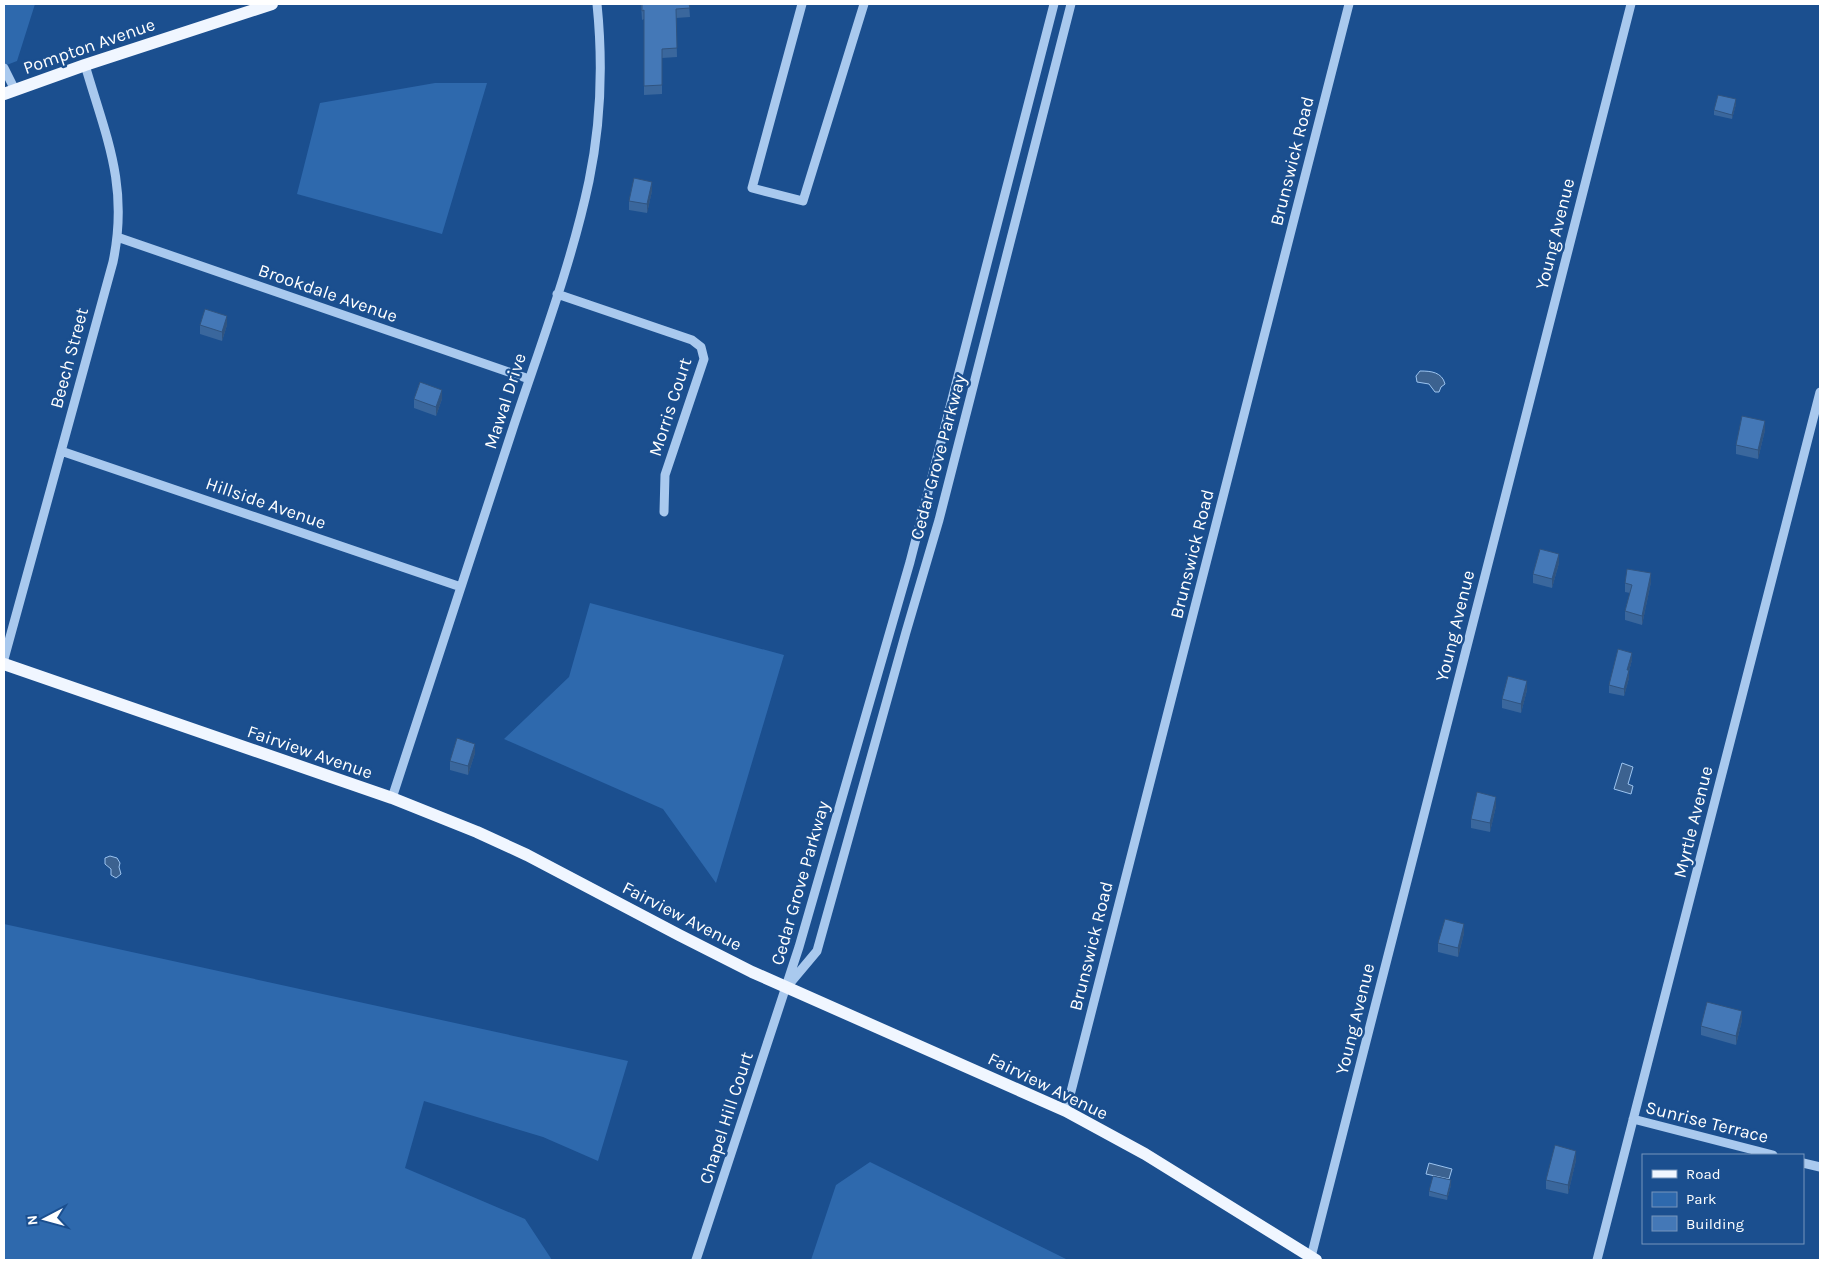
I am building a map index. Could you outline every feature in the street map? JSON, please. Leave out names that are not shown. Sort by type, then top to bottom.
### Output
[{"type":"main road","name":"Pompton Avenue","points":[[10,92],[85,65],[272,4]]},
{"type":"main road","name":"Fairview Avenue","points":[[4,664],[392,798],[469,828],[527,855],[687,940],[752,972],[1066,1111],[1152,1158],[1314,1259]]},
{"type":"street","name":"Mawal Drive","points":[[392,798],[557,294],[582,209],[594,150],[600,72],[597,4]]},
{"type":"street","points":[[802,4],[752,188],[803,201],[864,4]]},
{"type":"street","name":"Cedar Grove Parkway","points":[[787,986],[910,562],[1054,4]]},
{"type":"street","name":"Cedar Grove Parkway","points":[[787,986],[817,951],[939,520],[1071,4]]},
{"type":"street","name":"Brunswick Road","points":[[1066,1111],[1349,4]]},
{"type":"street","name":"Young Avenue","points":[[1314,1259],[1631,4]]},
{"type":"street","name":"Beech Street","points":[[4,659],[112,262],[117,237],[119,216],[116,172],[85,65]]},
{"type":"street","points":[[4,68],[10,92]]},
{"type":"street","points":[[1017,151],[1033,155]]},
{"type":"street","name":"Brookdale Avenue","points":[[117,237],[529,379]]},
{"type":"street","name":"Morris Court","points":[[557,294],[692,340],[701,347],[704,359],[665,476],[664,512]]},
{"type":"street","name":"Cedar Grove Parkway","points":[[965,352],[981,356]]},
{"type":"street","name":"Myrtle Avenue","points":[[1597,1260],[1820,392]]},
{"type":"street","name":"Hillside Avenue","points":[[61,451],[461,587]]},
{"type":"street","name":"Cedar Grove Parkway","points":[[910,562],[926,566]]},
{"type":"street","points":[[851,766],[867,770]]},
{"type":"street","name":"Chapel Hill Court","points":[[696,1260],[787,986]]},
{"type":"street","name":"Sunrise Terrace","points":[[1633,1120],[1769,1154]]},
{"type":"street","points":[[1804,1163],[1820,1167]]},
{"type":"green space","points":[[4,4],[35,4],[17,61],[4,66]]},
{"type":"green space","points":[[435,83],[487,83],[442,234],[297,194],[320,103]]},
{"type":"green space","points":[[590,603],[784,655],[716,883],[663,809],[504,739],[569,677]]},
{"type":"green space","points":[[4,924],[628,1061],[598,1161],[543,1137],[424,1101],[405,1168],[525,1219],[552,1260],[4,1260]]},
{"type":"green space","points":[[870,1162],[1068,1260],[811,1260],[836,1185]]},
{"type":"shaded area","points":[[1420,371],[1432,372],[1444,380],[1445,384],[1439,392],[1435,392],[1429,384],[1417,382],[1416,376]]},
{"type":"shaded area","points":[[1622,763],[1633,767],[1628,784],[1633,786],[1631,794],[1614,789]]},
{"type":"shaded area","points":[[110,856],[117,858],[120,863],[121,874],[116,878],[111,875],[111,869],[105,864],[105,858]]},
{"type":"shaded area","points":[[1429,1163],[1452,1169],[1449,1179],[1426,1174]]},
{"type":"building","points":[[642,4],[689,4],[690,8],[676,9],[677,48],[662,49],[662,85],[644,86],[644,10],[642,11]]},
{"type":"building","points":[[1718,95],[1736,99],[1732,115],[1714,110]]},
{"type":"building","points":[[634,178],[652,182],[647,204],[629,201]]},
{"type":"building","points":[[205,309],[227,316],[222,332],[200,325]]},
{"type":"building","points":[[420,382],[442,390],[436,407],[414,399]]},
{"type":"building","points":[[1742,416],[1765,421],[1758,450],[1736,445]]},
{"type":"building","points":[[1540,549],[1559,554],[1552,579],[1533,574]]},
{"type":"building","points":[[1627,569],[1651,573],[1642,616],[1625,611],[1632,585],[1625,583]]},
{"type":"building","points":[[1618,649],[1632,653],[1624,689],[1609,685]]},
{"type":"building","points":[[1508,676],[1527,681],[1521,704],[1502,699]]},
{"type":"building","points":[[457,738],[475,744],[468,766],[450,761]]},
{"type":"building","points":[[1477,792],[1496,797],[1490,823],[1471,819]]},
{"type":"building","points":[[1445,919],[1464,924],[1458,948],[1438,943]]},
{"type":"building","points":[[1707,1002],[1742,1011],[1736,1036],[1701,1026]]},
{"type":"building","points":[[1555,1145],[1576,1151],[1568,1185],[1546,1180]]},
{"type":"building","points":[[1433,1176],[1451,1180],[1447,1196],[1429,1191]]}]
